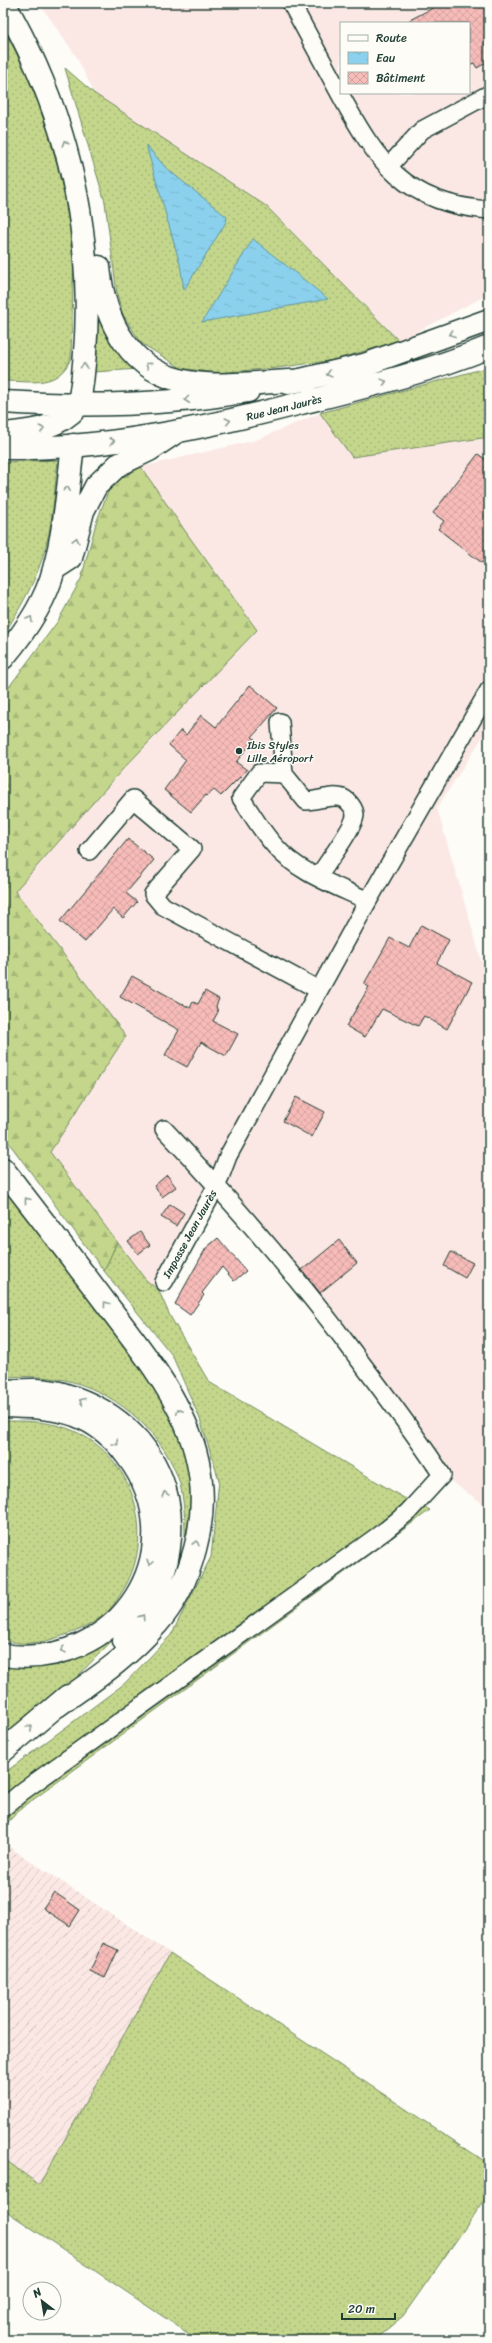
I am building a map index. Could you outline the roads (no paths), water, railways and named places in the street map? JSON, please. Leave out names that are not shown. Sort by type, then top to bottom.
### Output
[{"type":"main road","points":[[3,658],[28,623],[41,600],[54,569],[83,374],[88,298],[86,258],[73,181],[61,130],[42,77],[4,3]]},
{"type":"main road","points":[[73,181],[93,211],[102,294],[106,311],[113,326],[134,354],[157,372],[188,382],[204,384],[308,380]]},
{"type":"main road","name":"Rue Jean Jaurès","points":[[3,402],[78,405],[188,400],[308,380],[364,365],[489,320]]},
{"type":"main road","name":"Rue Jean Jaurès","points":[[3,448],[73,445],[176,432],[249,416],[413,374],[489,347]]},
{"type":"main road","points":[[3,434],[48,428],[71,414],[78,405]]},
{"type":"main road","points":[[54,569],[71,558],[83,511],[96,486],[118,465],[149,450],[176,432]]},
{"type":"main road","points":[[3,1169],[164,1383],[187,1427],[201,1474],[202,1514],[197,1542],[191,1563],[170,1606],[157,1624],[115,1666],[57,1706]]},
{"type":"main road","points":[[3,1391],[42,1390],[63,1394],[92,1405],[112,1416],[130,1432],[150,1457],[162,1481],[169,1507],[171,1539],[164,1576],[154,1598],[128,1636],[98,1670],[3,1751]]},
{"type":"main road","points":[[3,1406],[43,1408],[75,1415],[95,1426],[114,1441],[131,1460],[145,1488],[151,1511],[154,1543],[149,1567],[138,1594],[118,1621],[101,1634],[77,1646],[46,1655],[25,1657],[3,1655]]},
{"type":"street","points":[[291,3],[340,94]]},
{"type":"street","points":[[340,94],[360,131],[388,167],[415,189],[436,200],[462,207],[489,210]]},
{"type":"street","points":[[388,167],[422,130],[489,94]]},
{"type":"street","name":"Impasse Jean Jaurès","points":[[164,1282],[217,1185],[228,1156],[319,990],[368,901],[489,690]]},
{"type":"street","points":[[280,722],[284,774],[306,801],[316,801],[330,796],[344,798],[352,806],[355,816],[350,827],[318,877]]},
{"type":"street","points":[[284,774],[259,773],[241,798],[276,847],[300,867],[368,901]]},
{"type":"street","points":[[89,851],[133,799],[192,849],[153,894],[163,906],[319,990]]},
{"type":"street","points":[[3,1808],[24,1790],[386,1530],[408,1512],[442,1475],[402,1415],[284,1263],[217,1185],[164,1129]]},
{"type":"water","points":[[146,145],[166,168],[227,217],[226,222],[184,290],[180,264]]},
{"type":"water","points":[[253,239],[328,299],[202,322]]},
{"type":"place","name":"Ibis Styles Lille Aéroport","points":[[239,751]]}]
